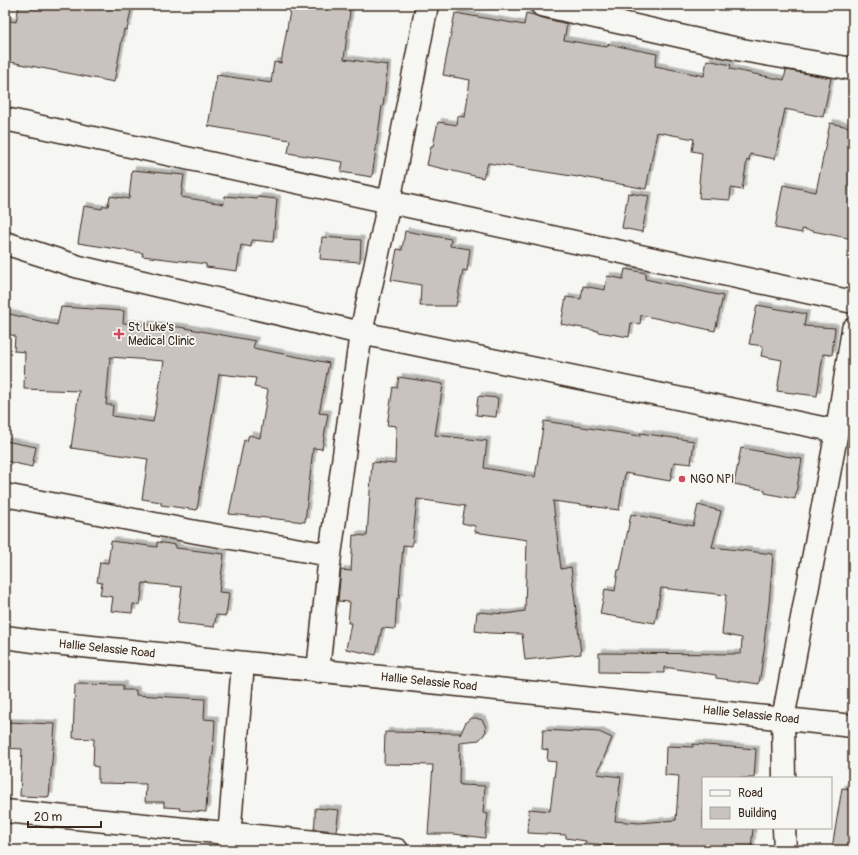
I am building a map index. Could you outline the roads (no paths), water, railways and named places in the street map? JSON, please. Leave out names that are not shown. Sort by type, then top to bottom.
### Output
[{"type":"street","points":[[318,671],[330,555],[361,333],[389,202],[427,5]]},
{"type":"street","points":[[542,5],[742,50],[853,69]]},
{"type":"street","points":[[5,119],[853,302]]},
{"type":"street","points":[[5,243],[79,267],[361,333],[837,431]]},
{"type":"street","points":[[784,777],[783,719],[837,431],[853,329]]},
{"type":"street","points":[[5,495],[196,532],[330,555]]},
{"type":"street","name":"Hallie Selassie Road","points":[[5,637],[853,726]]},
{"type":"street","points":[[229,842],[243,663]]},
{"type":"street","points":[[5,810],[229,842],[397,850]]},
{"type":"street","points":[[784,829],[785,850]]},
{"type":"place","name":"St Luke's Medical Clinic","points":[[119,334]]},
{"type":"place","name":"NGO NPI","points":[[682,479]]}]
